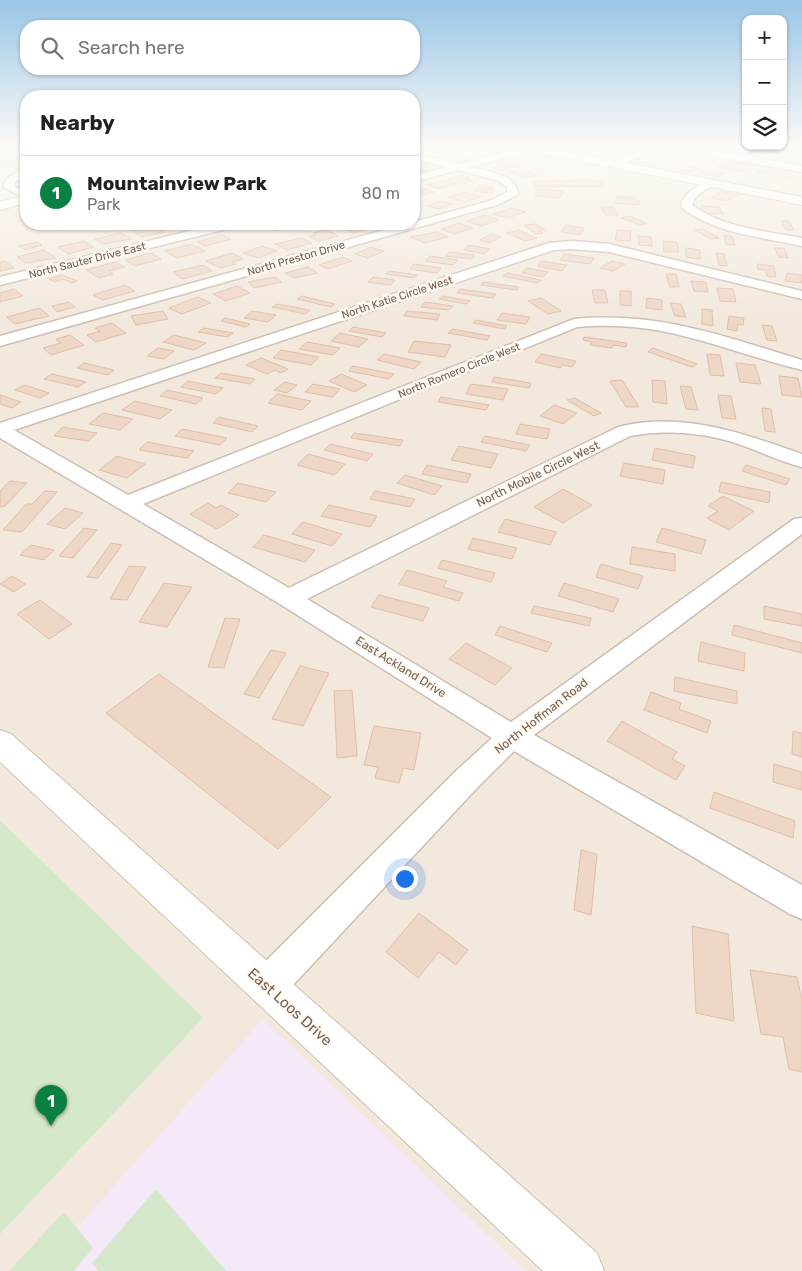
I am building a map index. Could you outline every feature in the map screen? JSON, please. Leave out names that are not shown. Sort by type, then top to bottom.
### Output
[{"type":"street","name":"North Preston Drive","points":[[420,223],[479,206]]},
{"type":"street","points":[[686,206],[694,214],[735,227],[802,242]]},
{"type":"street","name":"North Sauter Drive East","points":[[0,281],[207,230]]},
{"type":"street","name":"North Preston Drive","points":[[0,341],[396,230]]},
{"type":"street","name":"North Katie Circle West","points":[[0,429],[554,246],[572,245],[609,248],[802,294]]},
{"type":"street","name":"North Romero Circle West","points":[[127,503],[574,323],[611,319],[661,324],[802,365]]},
{"type":"street","name":"North Mobile Circle West","points":[[288,598],[624,431],[657,426],[698,429],[735,437],[802,461]]},
{"type":"street","name":"East Ackland Drive","points":[[0,429],[288,598],[512,736],[802,903]]},
{"type":"street","name":"North Hoffman Road","points":[[267,986],[466,780],[512,736],[802,524]]},
{"type":"street","name":"East Loos Drive","points":[[0,743],[579,1271]]},
{"type":"shaded area","points":[[0,206],[20,206],[20,230],[420,230],[420,206],[802,206],[802,1271],[0,1271]]},
{"type":"shaded area","points":[[263,1019],[525,1271],[38,1271]]},
{"type":"green space","points":[[0,820],[203,1018],[0,1234]]},
{"type":"green space","points":[[156,1189],[226,1271],[98,1271],[92,1263]]},
{"type":"green space","points":[[64,1212],[93,1248],[74,1271],[9,1271]]},
{"type":"building","points":[[428,206],[446,206],[440,209]]},
{"type":"building","points":[[701,206],[719,207],[724,214],[705,214]]},
{"type":"building","points":[[601,207],[613,207],[618,215],[606,215]]},
{"type":"building","points":[[512,208],[526,212],[507,218],[493,214]]},
{"type":"building","points":[[485,215],[499,220],[481,226],[467,221]]},
{"type":"building","points":[[631,216],[647,224],[641,225],[621,218]]},
{"type":"building","points":[[781,221],[789,221],[794,230],[786,230]]},
{"type":"building","points":[[459,223],[473,228],[454,234],[441,229]]},
{"type":"building","points":[[536,224],[545,230],[539,231],[543,233],[536,234],[524,225]]},
{"type":"building","points":[[566,225],[584,228],[580,235],[561,232]]},
{"type":"building","points":[[703,229],[719,238],[711,239],[695,230]]},
{"type":"building","points":[[162,230],[165,232],[142,237],[132,231]]},
{"type":"building","points":[[327,230],[338,236],[318,241],[309,236],[316,235],[313,233]]},
{"type":"building","points":[[346,230],[364,230],[354,233]]},
{"type":"building","points":[[519,230],[537,238],[525,241],[507,233]]},
{"type":"building","points":[[617,230],[631,231],[630,241],[615,240]]},
{"type":"building","points":[[437,232],[448,237],[425,243],[410,237]]},
{"type":"building","points":[[121,233],[132,239],[103,244],[95,239]]},
{"type":"building","points":[[491,234],[501,237],[490,243],[480,240]]},
{"type":"building","points":[[222,235],[231,239],[205,246],[197,242]]},
{"type":"building","points":[[724,235],[732,236],[735,245],[726,244]]},
{"type":"building","points":[[638,236],[651,237],[652,246],[639,245]]},
{"type":"building","points":[[301,238],[312,243],[288,250],[275,244]]},
{"type":"building","points":[[84,241],[94,247],[68,254],[58,247]]},
{"type":"building","points":[[663,241],[677,242],[679,252],[664,252]]},
{"type":"building","points":[[37,242],[42,245],[25,250],[19,246]]},
{"type":"building","points":[[192,244],[205,251],[177,258],[164,251]]},
{"type":"building","points":[[469,245],[490,249],[484,254],[464,250]]},
{"type":"building","points":[[262,246],[277,251],[258,258],[243,253]]},
{"type":"building","points":[[371,247],[384,251],[368,258],[355,254]]},
{"type":"building","points":[[686,248],[700,250],[700,259],[686,257]]},
{"type":"building","points":[[774,248],[784,248],[788,258],[779,257]]},
{"type":"building","points":[[44,250],[56,258],[26,263],[17,257]]},
{"type":"building","points":[[449,252],[475,255],[472,259],[445,256]]},
{"type":"building","points":[[151,253],[161,259],[135,266],[125,260]]},
{"type":"building","points":[[232,253],[243,259],[232,262],[236,264],[221,268],[206,261]]},
{"type":"building","points":[[716,253],[724,254],[727,266],[719,265]]},
{"type":"building","points":[[564,254],[594,258],[590,264],[560,260]]},
{"type":"building","points":[[430,256],[458,260],[453,265],[425,261]]},
{"type":"building","points":[[343,257],[352,261],[328,269],[319,265]]},
{"type":"building","points":[[5,261],[14,268],[0,271],[0,262]]},
{"type":"building","points":[[541,261],[567,265],[562,271],[537,266]]},
{"type":"building","points":[[612,261],[625,264],[613,271],[600,268]]},
{"type":"building","points":[[115,262],[125,267],[109,271],[113,274],[99,278],[86,270]]},
{"type":"building","points":[[414,264],[441,268],[437,273],[410,269]]},
{"type":"building","points":[[757,264],[774,266],[776,277],[767,276],[766,270],[758,269]]},
{"type":"building","points":[[203,265],[212,271],[182,279],[173,272]]},
{"type":"building","points":[[308,267],[317,273],[294,278],[285,273]]},
{"type":"building","points":[[527,268],[548,272],[543,277],[522,273]]},
{"type":"building","points":[[389,271],[417,275],[414,278],[386,274]]},
{"type":"building","points":[[507,273],[541,280],[537,283],[503,276]]},
{"type":"building","points":[[787,273],[802,275],[802,283],[785,281]]},
{"type":"building","points":[[666,274],[676,274],[679,287],[670,287]]},
{"type":"building","points":[[62,275],[77,281],[72,283],[63,279],[55,282],[49,279]]},
{"type":"building","points":[[275,277],[282,282],[254,288],[248,282]]},
{"type":"building","points":[[373,277],[395,280],[391,285],[368,282]]},
{"type":"building","points":[[691,281],[706,282],[708,292],[694,291]]},
{"type":"building","points":[[483,282],[519,287],[517,290],[481,285]]},
{"type":"building","points":[[125,285],[135,291],[103,300],[93,295]]},
{"type":"building","points":[[237,286],[250,293],[226,301],[213,294]]},
{"type":"building","points":[[717,288],[733,289],[736,302],[720,301]]},
{"type":"building","points":[[14,289],[23,296],[0,302],[0,293]]},
{"type":"building","points":[[460,289],[496,294],[493,298],[457,293]]},
{"type":"building","points":[[592,290],[605,290],[608,303],[595,303]]},
{"type":"building","points":[[620,291],[631,291],[631,306],[620,305]]},
{"type":"building","points":[[302,296],[335,304],[331,307],[297,299]]},
{"type":"building","points":[[443,296],[470,301],[466,304],[439,299]]},
{"type":"building","points":[[198,297],[211,303],[182,314],[169,308]]},
{"type":"building","points":[[541,298],[561,311],[548,314],[528,301]]},
{"type":"building","points":[[647,298],[662,300],[662,310],[646,308]]},
{"type":"building","points":[[69,302],[75,307],[57,312],[52,306]]},
{"type":"building","points":[[425,302],[453,306],[449,310],[421,307]]},
{"type":"building","points":[[670,303],[681,304],[686,317],[675,316]]},
{"type":"building","points":[[277,304],[310,310],[305,314],[272,307]]},
{"type":"building","points":[[40,308],[49,316],[15,324],[7,317]]},
{"type":"building","points":[[702,309],[712,310],[713,326],[702,324]]},
{"type":"building","points":[[163,311],[168,319],[136,325],[131,316]]},
{"type":"building","points":[[252,311],[276,315],[268,322],[244,318]]},
{"type":"building","points":[[407,311],[440,314],[437,320],[404,316]]},
{"type":"building","points":[[502,313],[530,317],[526,324],[497,320]]},
{"type":"building","points":[[729,316],[744,318],[743,325],[738,324],[737,331],[727,329]]},
{"type":"building","points":[[225,318],[250,324],[246,327],[221,321]]},
{"type":"building","points":[[476,320],[507,326],[504,329],[473,323]]},
{"type":"building","points":[[112,323],[126,333],[96,342],[87,335],[100,331],[95,328]]},
{"type":"building","points":[[762,325],[772,326],[777,341],[767,340]]},
{"type":"building","points":[[353,327],[386,333],[382,337],[349,331]]},
{"type":"building","points":[[204,328],[233,333],[227,337],[198,332]]},
{"type":"building","points":[[452,329],[490,336],[487,340],[448,333]]},
{"type":"building","points":[[340,333],[368,339],[359,347],[331,341]]},
{"type":"building","points":[[70,335],[84,345],[51,355],[43,348],[61,343],[56,339]]},
{"type":"building","points":[[174,335],[206,343],[194,350],[163,342]]},
{"type":"building","points":[[584,337],[627,343],[626,347],[613,345],[612,348],[590,345],[592,342],[583,340]]},
{"type":"building","points":[[414,341],[451,345],[445,357],[408,352]]},
{"type":"building","points":[[307,342],[340,348],[333,355],[299,349]]},
{"type":"building","points":[[158,348],[174,351],[164,359],[147,356]]},
{"type":"building","points":[[653,348],[697,364],[692,367],[648,352]]},
{"type":"building","points":[[281,350],[319,357],[311,365],[273,358]]},
{"type":"building","points":[[384,354],[421,362],[414,369],[377,360]]},
{"type":"building","points":[[541,354],[576,361],[572,367],[562,365],[560,368],[535,362]]},
{"type":"building","points":[[707,354],[720,355],[724,376],[710,375]]},
{"type":"building","points":[[261,358],[288,369],[281,373],[275,370],[267,374],[246,365]]},
{"type":"building","points":[[84,363],[114,370],[108,375],[77,368]]},
{"type":"building","points":[[736,363],[755,365],[761,384],[740,382]]},
{"type":"building","points":[[353,366],[394,374],[389,379],[349,371]]},
{"type":"building","points":[[221,373],[255,379],[250,384],[215,378]]},
{"type":"building","points":[[52,374],[86,382],[78,387],[44,379]]},
{"type":"building","points":[[341,374],[367,385],[354,392],[329,381]]},
{"type":"building","points":[[779,376],[798,378],[802,397],[782,395]]},
{"type":"building","points":[[494,377],[531,383],[529,388],[492,382]]},
{"type":"building","points":[[622,380],[639,407],[626,407],[610,381]]},
{"type":"building","points":[[652,380],[665,381],[667,404],[653,402]]},
{"type":"building","points":[[188,381],[223,388],[216,394],[181,387]]},
{"type":"building","points":[[285,382],[297,385],[287,393],[274,390]]},
{"type":"building","points":[[313,384],[340,389],[333,397],[305,392]]},
{"type":"building","points":[[471,384],[508,389],[503,400],[466,394]]},
{"type":"building","points":[[25,385],[49,393],[40,398],[15,390]]},
{"type":"building","points":[[680,386],[691,387],[698,410],[686,409]]},
{"type":"building","points":[[167,390],[203,398],[196,404],[160,396]]},
{"type":"building","points":[[277,394],[311,401],[302,410],[268,403]]},
{"type":"building","points":[[0,395],[21,402],[12,408],[0,404]]},
{"type":"building","points":[[718,395],[731,396],[736,419],[722,418]]},
{"type":"building","points":[[441,397],[489,405],[486,410],[438,402]]},
{"type":"building","points":[[575,398],[601,413],[594,416],[567,400]]},
{"type":"building","points":[[135,401],[172,410],[160,419],[122,410]]},
{"type":"building","points":[[554,405],[577,413],[563,424],[540,416]]},
{"type":"building","points":[[762,408],[771,409],[775,432],[765,431]]},
{"type":"building","points":[[103,413],[133,419],[120,430],[89,424]]},
{"type":"building","points":[[219,417],[258,426],[252,432],[213,423]]},
{"type":"building","points":[[520,424],[550,429],[547,439],[516,434]]},
{"type":"building","points":[[63,427],[97,433],[88,441],[54,436]]},
{"type":"building","points":[[182,429],[227,438],[220,445],[175,436]]},
{"type":"building","points":[[354,433],[403,440],[400,446],[351,438]]},
{"type":"building","points":[[485,436],[530,445],[526,451],[481,442]]},
{"type":"building","points":[[147,442],[194,451],[187,458],[139,450]]},
{"type":"building","points":[[330,444],[373,454],[367,461],[324,450]]},
{"type":"building","points":[[459,446],[498,454],[491,468],[451,460]]},
{"type":"building","points":[[655,448],[695,456],[693,468],[652,460]]},
{"type":"building","points":[[308,454],[345,464],[334,475],[297,465]]},
{"type":"building","points":[[117,456],[145,464],[127,478],[99,470]]},
{"type":"building","points":[[624,463],[665,470],[663,484],[620,476]]},
{"type":"building","points":[[427,465],[471,474],[467,483],[422,474]]},
{"type":"building","points":[[746,465],[790,479],[786,485],[742,471]]},
{"type":"building","points":[[405,475],[442,486],[434,495],[397,483]]},
{"type":"building","points":[[10,481],[27,483],[5,506],[0,507],[0,491]]},
{"type":"building","points":[[721,482],[770,492],[769,503],[719,492]]},
{"type":"building","points":[[238,483],[276,492],[266,502],[228,493]]},
{"type":"building","points":[[563,489],[592,505],[563,523],[534,507]]},
{"type":"building","points":[[45,491],[57,492],[22,532],[3,530],[26,504],[32,504]]},
{"type":"building","points":[[375,491],[415,499],[410,507],[370,499]]},
{"type":"building","points":[[723,496],[754,511],[729,530],[707,518],[718,511],[708,506]]},
{"type":"building","points":[[208,503],[216,508],[221,505],[239,515],[217,529],[190,514]]},
{"type":"building","points":[[329,505],[377,516],[370,527],[321,516]]},
{"type":"building","points":[[65,508],[83,513],[65,529],[47,524]]},
{"type":"building","points":[[505,519],[556,532],[550,545],[498,532]]},
{"type":"building","points":[[303,522],[342,534],[332,546],[292,534]]},
{"type":"building","points":[[84,528],[97,530],[73,558],[59,556]]},
{"type":"building","points":[[662,528],[706,540],[701,554],[656,542]]},
{"type":"building","points":[[264,535],[315,550],[305,562],[253,547]]},
{"type":"building","points":[[473,538],[517,548],[512,559],[468,549]]},
{"type":"building","points":[[111,543],[122,545],[98,578],[87,577]]},
{"type":"building","points":[[31,545],[54,550],[44,560],[20,555]]},
{"type":"building","points":[[632,547],[675,554],[675,571],[630,564]]},
{"type":"building","points":[[442,560],[495,573],[491,582],[438,568]]},
{"type":"building","points":[[601,564],[643,576],[638,589],[596,577]]},
{"type":"building","points":[[129,566],[146,567],[127,600],[110,599]]},
{"type":"building","points":[[407,570],[447,581],[443,587],[463,593],[459,601],[399,584]]},
{"type":"building","points":[[12,576],[25,584],[14,592],[0,584]]},
{"type":"building","points":[[164,583],[192,587],[167,627],[139,622]]},
{"type":"building","points":[[564,583],[619,599],[613,612],[558,596]]},
{"type":"building","points":[[379,595],[429,608],[423,621],[371,607]]},
{"type":"building","points":[[40,600],[72,624],[49,639],[17,614]]},
{"type":"building","points":[[534,606],[591,618],[589,626],[531,613]]},
{"type":"building","points":[[764,606],[802,614],[802,626],[764,619]]},
{"type":"building","points":[[225,618],[240,619],[224,668],[208,667]]},
{"type":"building","points":[[734,625],[802,643],[802,653],[732,635]]},
{"type":"building","points":[[500,626],[552,643],[547,652],[495,635]]},
{"type":"building","points":[[701,642],[745,653],[744,671],[698,661]]},
{"type":"building","points":[[466,643],[512,668],[495,685],[449,659]]},
{"type":"building","points":[[271,650],[286,653],[259,698],[244,694]]},
{"type":"building","points":[[300,666],[329,673],[303,726],[272,719]]},
{"type":"building","points":[[159,674],[331,797],[278,849],[106,713]]},
{"type":"building","points":[[675,677],[737,691],[737,704],[674,691]]},
{"type":"building","points":[[352,690],[357,756],[337,758],[334,691]]},
{"type":"building","points":[[651,692],[681,703],[679,709],[711,721],[707,733],[644,710]]},
{"type":"building","points":[[622,721],[677,752],[672,759],[685,766],[676,780],[607,741]]},
{"type":"building","points":[[374,726],[421,733],[414,770],[403,768],[399,783],[375,778],[378,767],[364,765]]},
{"type":"building","points":[[793,731],[802,733],[802,757],[792,754]]},
{"type":"building","points":[[774,764],[802,772],[802,790],[773,782]]},
{"type":"building","points":[[714,792],[795,821],[793,838],[710,808]]},
{"type":"building","points":[[581,850],[597,854],[591,915],[574,910]]},
{"type":"building","points":[[419,913],[468,950],[456,965],[439,952],[418,978],[386,952]]},
{"type":"building","points":[[692,926],[728,934],[734,1021],[696,1013]]},
{"type":"building","points":[[750,970],[797,977],[802,1000],[802,1072],[789,1069],[783,1037],[761,1034]]},
{"type":"place","name":"Mountainview Park","points":[[51,1126]]}]
